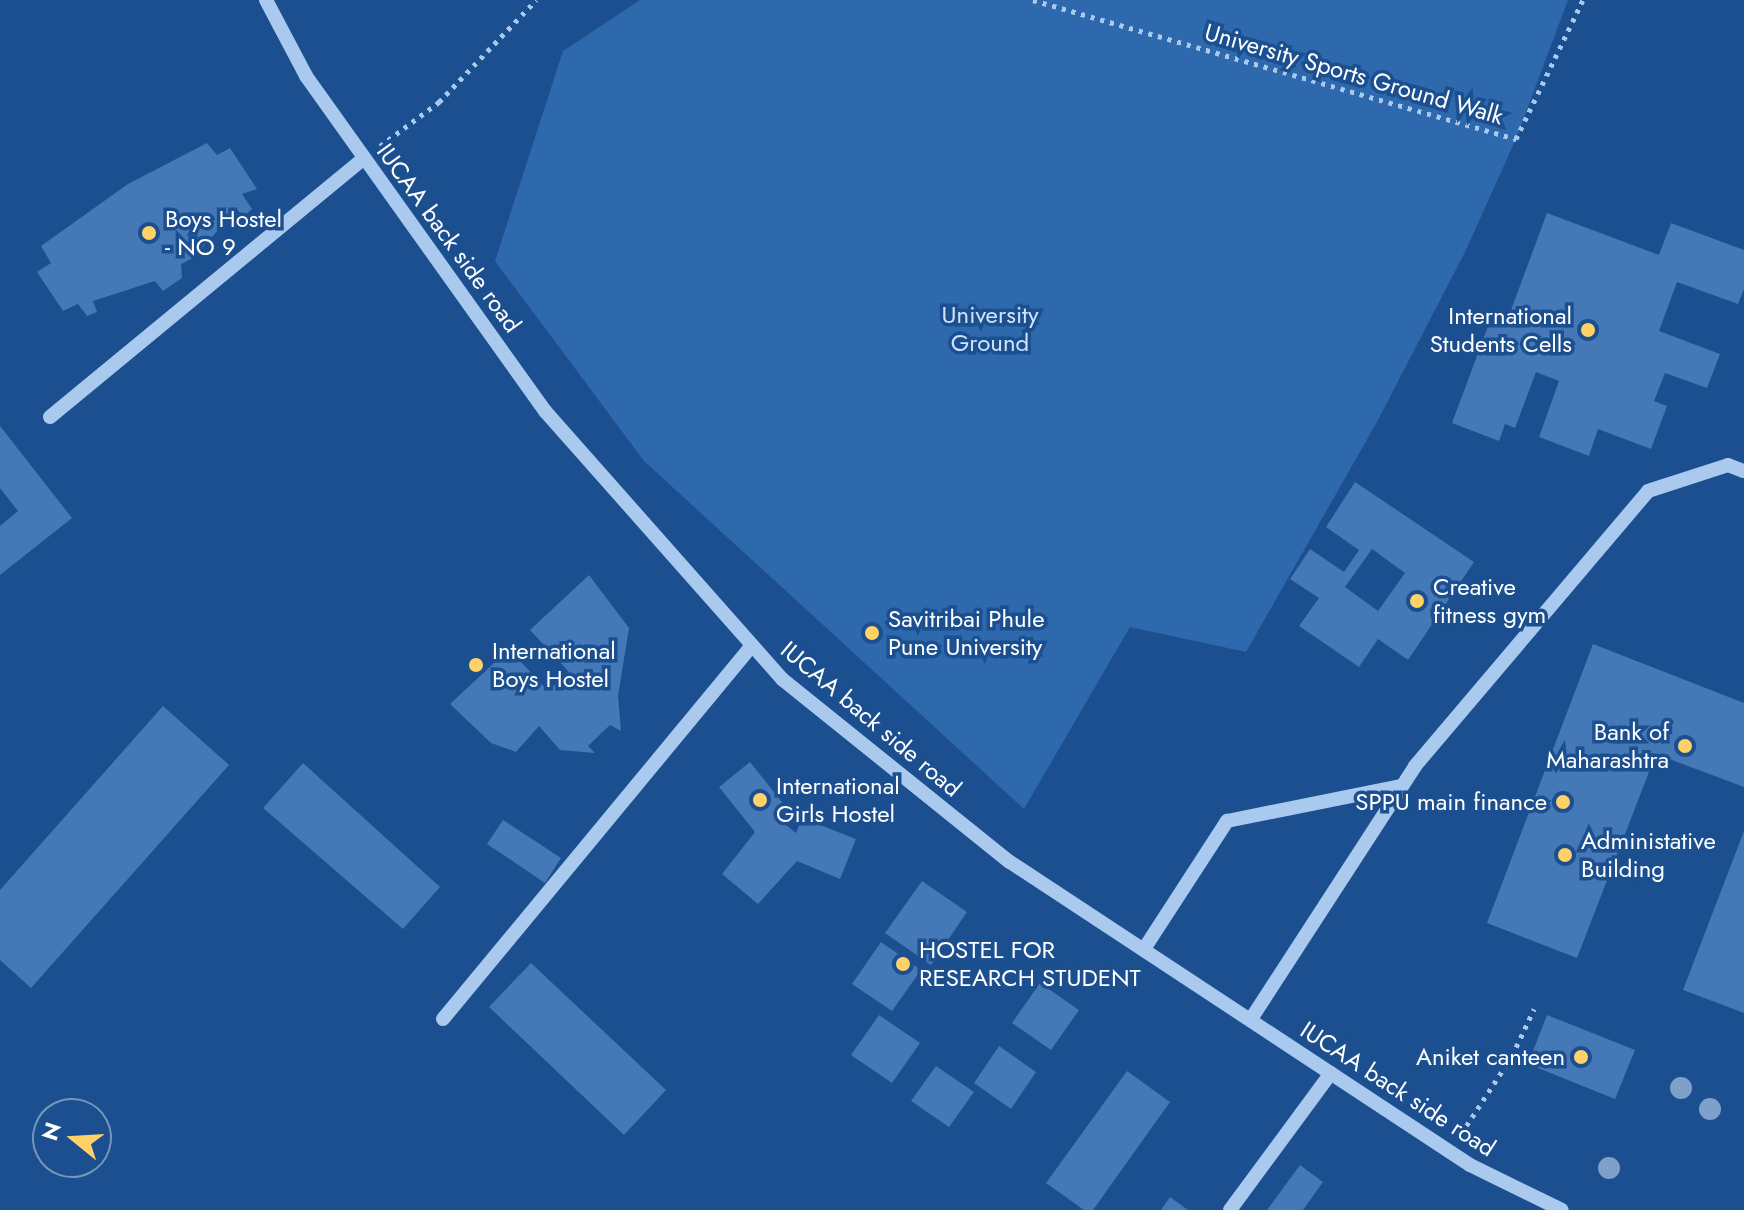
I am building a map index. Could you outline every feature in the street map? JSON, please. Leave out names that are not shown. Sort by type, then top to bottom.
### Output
[{"type":"lane","name":"IUCAA back side road","points":[[266,0],[306,76],[545,411],[782,679],[1010,862],[1450,1152],[1562,1210]]},
{"type":"lane","points":[[50,417],[364,158]]},
{"type":"lane","points":[[1251,1019],[1401,786],[1648,491],[1728,465],[1744,471]]},
{"type":"lane","points":[[443,1019],[752,645]]},
{"type":"lane","points":[[1144,949],[1227,821],[1401,786]]},
{"type":"lane","points":[[1230,1210],[1331,1073]]},
{"type":"path","points":[[364,158],[439,102],[536,0]]},
{"type":"path","name":"University Sports Ground Walk","points":[[1033,0],[1516,139],[1583,0]]},
{"type":"path","points":[[1450,1152],[1512,1056],[1534,1009]]},
{"type":"green space","name":"University Ground","points":[[640,0],[1568,0],[1516,139],[1465,252],[1377,422],[1246,652],[1130,627],[1024,809],[644,461],[495,261],[563,51]]},
{"type":"building","points":[[207,143],[217,155],[230,148],[257,189],[242,194],[252,209],[243,217],[237,209],[193,258],[181,264],[182,278],[163,291],[155,281],[93,301],[97,312],[87,316],[78,304],[63,311],[37,272],[51,263],[41,246],[128,184]]},
{"type":"building","points":[[1547,213],[1659,255],[1671,223],[1744,250],[1744,289],[1738,304],[1677,282],[1659,331],[1720,354],[1707,388],[1665,373],[1654,401],[1667,406],[1651,449],[1598,429],[1589,456],[1539,437],[1559,381],[1536,372],[1515,428],[1505,424],[1499,441],[1452,423],[1493,313],[1508,318]]},
{"type":"building","points":[[0,426],[72,518],[0,575],[0,526],[18,511],[0,488]]},
{"type":"building","points":[[1355,482],[1474,562],[1408,660],[1378,639],[1359,667],[1299,626],[1319,598],[1290,579],[1310,549],[1344,572],[1359,550],[1326,527]],"holes":[[[1372,549],[1405,573],[1378,611],[1345,587]]]},
{"type":"building","points":[[589,575],[629,628],[618,696],[621,731],[610,725],[588,746],[595,753],[560,750],[539,726],[516,752],[491,743],[450,704],[509,649],[548,691],[569,672],[530,630]]},
{"type":"building","name":"Administative Building","points":[[1593,644],[1744,703],[1744,787],[1656,754],[1577,958],[1487,923]]},
{"type":"building","points":[[163,706],[229,765],[31,988],[0,960],[0,890]]},
{"type":"building","points":[[750,762],[786,807],[775,816],[796,833],[802,818],[856,839],[840,879],[797,861],[758,904],[722,874],[755,832],[719,787]]},
{"type":"building","points":[[303,763],[440,887],[403,929],[263,808]]},
{"type":"building","points":[[503,820],[561,858],[545,883],[487,844]]},
{"type":"building","name":"Administative Building","points":[[1744,831],[1744,1013],[1683,990]]},
{"type":"building","points":[[922,881],[967,912],[931,965],[885,933]]},
{"type":"building","points":[[881,942],[921,970],[892,1011],[852,984]]},
{"type":"building","points":[[531,963],[666,1090],[624,1135],[489,1007]]},
{"type":"building","points":[[1040,983],[1079,1010],[1051,1050],[1012,1023]]},
{"type":"building","points":[[879,1015],[920,1043],[892,1083],[851,1055]]},
{"type":"building","name":"Aniket canteen","points":[[1547,1015],[1635,1050],[1615,1099],[1528,1064]]},
{"type":"building","points":[[999,1046],[1036,1072],[1011,1109],[974,1083]]},
{"type":"building","points":[[936,1066],[974,1092],[949,1127],[911,1101]]},
{"type":"building","points":[[1127,1071],[1170,1102],[1093,1210],[1084,1210],[1046,1183]]},
{"type":"building","points":[[1300,1165],[1323,1182],[1303,1210],[1267,1210]]},
{"type":"building","points":[[1170,1197],[1188,1210],[1161,1210]]},
{"type":"place","name":"Boys Hostel - NO 9","points":[[149,233]]},
{"type":"place","name":"International Students Cells","points":[[1588,330]]},
{"type":"place","name":"Creative fitness gym","points":[[1417,601]]},
{"type":"place","name":"Savitribai Phule Pune University","points":[[872,633]]},
{"type":"place","name":"International Boys Hostel","points":[[476,665]]},
{"type":"place","name":"Bank of Maharashtra","points":[[1685,746]]},
{"type":"place","name":"International Girls Hostel","points":[[760,800]]},
{"type":"place","name":"SPPU main finance","points":[[1563,802]]},
{"type":"place","name":"Administative Building","points":[[1565,855]]},
{"type":"place","name":"HOSTEL FOR RESEARCH STUDENT","points":[[903,964]]},
{"type":"place","name":"Aniket canteen","points":[[1581,1057]]}]
